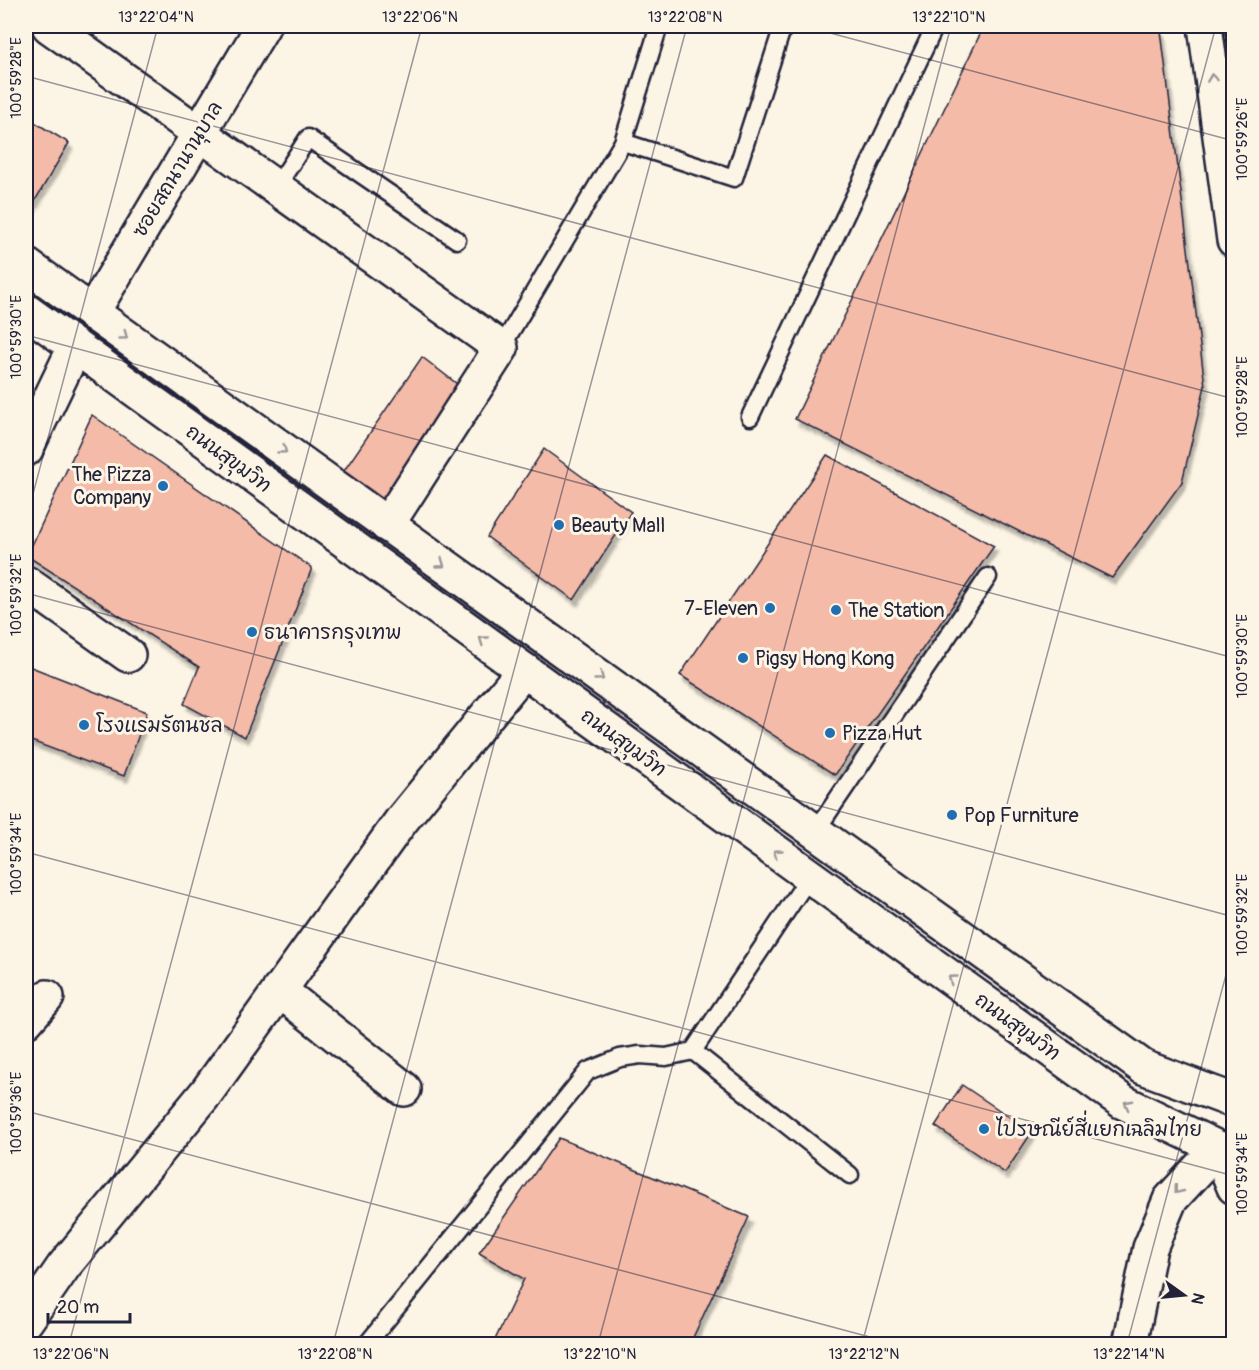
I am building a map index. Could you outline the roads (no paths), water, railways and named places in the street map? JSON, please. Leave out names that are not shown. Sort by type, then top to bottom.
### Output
[{"type":"main road","points":[[49,26],[277,186],[501,348],[387,525]]},
{"type":"main road","name":"ซอยสถนานานุบาล","points":[[92,313],[263,26]]},
{"type":"main road","points":[[1201,27],[1233,240]]},
{"type":"main road","name":"ถนนสุขุมวิท","points":[[26,265],[1143,1067],[1233,1102]]},
{"type":"main road","name":"ถนนสุขุมวิท","points":[[26,311],[1123,1102],[1226,1150]]},
{"type":"main road","points":[[26,449],[75,347]]},
{"type":"main road","points":[[26,583],[128,655]]},
{"type":"main road","points":[[26,1321],[64,1266],[206,1093],[401,821],[524,670]]},
{"type":"main road","points":[[279,990],[404,1089]]},
{"type":"main road","points":[[26,1021],[47,997]]},
{"type":"main road","points":[[1233,1102],[1226,1150],[1233,1187]]},
{"type":"main road","points":[[1130,1344],[1150,1248],[1170,1200],[1226,1150]]},
{"type":"lane","points":[[501,348],[623,142],[659,26]]},
{"type":"lane","points":[[623,142],[734,178],[783,26]]},
{"type":"lane","points":[[750,417],[935,26]]},
{"type":"lane","points":[[277,186],[308,138],[457,240]]},
{"type":"lane","points":[[815,832],[988,577]]},
{"type":"lane","points":[[367,1344],[588,1071],[620,1058],[640,1055],[666,1057],[693,1051],[810,876]]},
{"type":"lane","points":[[693,1051],[850,1174]]},
{"type":"place","name":"The Pizza Company","points":[[163,486]]},
{"type":"place","name":"Beauty Mall","points":[[559,525]]},
{"type":"place","name":"7-Eleven","points":[[770,608]]},
{"type":"place","name":"The Station","points":[[836,610]]},
{"type":"place","name":"ธนาคารกรุงเทพ","points":[[252,632]]},
{"type":"place","name":"Pigsy Hong Kong","points":[[743,658]]},
{"type":"place","name":"โรงแรมรัตนชล","points":[[84,725]]},
{"type":"place","name":"Pizza Hut","points":[[830,733]]},
{"type":"place","name":"Pop Furniture","points":[[952,815]]},
{"type":"place","name":"ไปรษณีย์สี่แยกเฉลิมไทย","points":[[984,1129]]}]
